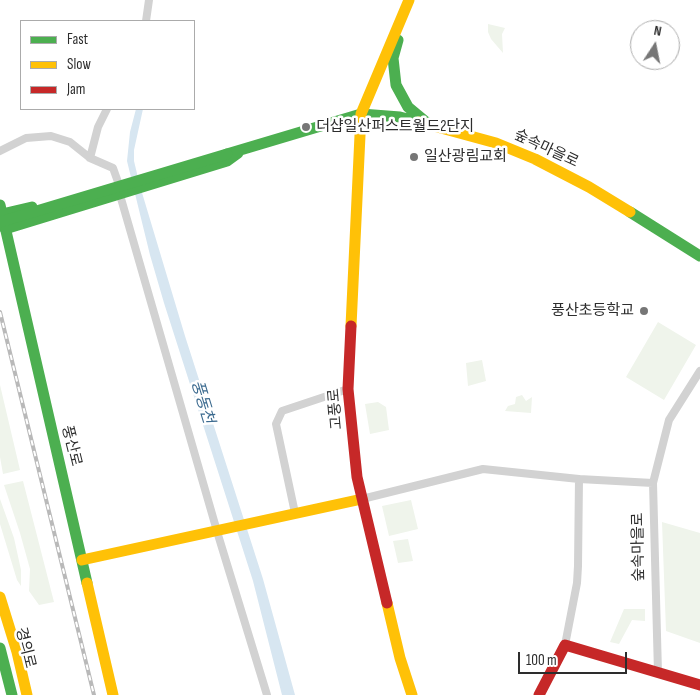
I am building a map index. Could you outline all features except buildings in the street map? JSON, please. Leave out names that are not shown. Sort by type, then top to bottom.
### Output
[{"type":"main road","points":[[361,114],[409,0]]},
{"type":"main road","points":[[404,12],[393,58],[396,85],[408,107],[429,124]]},
{"type":"main road","name":"숲속마을로","points":[[2,217],[241,150],[361,114],[400,117],[429,124],[496,143],[535,159],[589,186],[700,256]]},
{"type":"main road","name":"고풍로","points":[[361,114],[348,389],[357,477],[400,658],[412,695]]},
{"type":"main road","points":[[2,217],[227,150],[241,150]]},
{"type":"main road","points":[[2,217],[123,194],[227,162],[241,150]]},
{"type":"main road","name":"풍산로","points":[[2,217],[114,695]]},
{"type":"main road","points":[[82,560],[362,499]]},
{"type":"main road","points":[[0,597],[17,652],[27,695]]},
{"type":"main road","name":"경의로","points":[[0,608],[22,695]]},
{"type":"main road","points":[[539,695],[565,645],[700,685]]},
{"type":"main road","name":"경의로","points":[[0,648],[12,695]]},
{"type":"main road","points":[[0,681],[4,695]]},
{"type":"street","points":[[146,20],[149,0]]},
{"type":"street","points":[[90,158],[98,127],[106,110]]},
{"type":"street","points":[[0,151],[26,138],[51,136],[70,142],[90,158],[113,168],[120,181]]},
{"type":"street","points":[[123,194],[222,530],[267,695]]},
{"type":"street","name":"숲속마을로","points":[[658,673],[653,483],[669,420],[700,371]]},
{"type":"street","points":[[295,514],[276,424],[282,411],[348,389]]},
{"type":"street","points":[[362,499],[483,469],[579,479],[653,483]]},
{"type":"street","points":[[565,645],[577,583],[579,479]]},
{"type":"shaded area","points":[[488,24],[505,28],[502,34],[503,53],[491,39],[488,32]]},
{"type":"shaded area","points":[[658,322],[696,345],[664,400],[626,377]]},
{"type":"shaded area","points":[[482,360],[486,381],[468,386],[466,363]]},
{"type":"shaded area","points":[[0,385],[20,470],[3,474],[0,457]]},
{"type":"shaded area","points":[[522,395],[526,401],[532,397],[531,413],[505,411],[508,406],[515,404],[516,397]]},
{"type":"shaded area","points":[[378,402],[386,407],[389,430],[370,434],[365,404]]},
{"type":"shaded area","points":[[23,481],[54,602],[39,605],[29,591],[30,569],[4,485]]},
{"type":"shaded area","points":[[0,499],[14,538],[21,570],[21,586],[17,580],[0,524]]},
{"type":"shaded area","points":[[411,500],[418,529],[389,536],[382,506]]},
{"type":"shaded area","points":[[662,522],[700,533],[700,643],[666,631]]},
{"type":"shaded area","points":[[408,539],[413,561],[398,563],[393,541]]},
{"type":"shaded area","points":[[624,609],[645,609],[645,621],[632,620],[619,644],[610,642]]},
{"type":"water","name":"풍동천","points":[[136,110],[143,110],[134,150],[134,161],[140,186],[185,336],[263,579],[295,695],[282,695],[253,581],[164,303],[127,161],[130,132]]},
{"type":"railway","points":[[0,312],[94,695]]},
{"type":"traffic: fast","points":[[398,40],[393,58],[396,85],[408,107],[426,122]]},
{"type":"traffic: fast","points":[[227,154],[361,114],[400,117],[419,122]]},
{"type":"traffic: fast","points":[[5,229],[227,161],[238,153]]},
{"type":"traffic: fast","points":[[0,222],[227,154]]},
{"type":"traffic: fast","points":[[0,205],[87,583]]},
{"type":"traffic: fast","points":[[2,214],[32,207]]},
{"type":"traffic: fast","points":[[630,212],[700,256]]},
{"type":"traffic: fast","points":[[0,648],[12,695]]},
{"type":"traffic: slow","points":[[351,326],[361,114],[409,0]]},
{"type":"traffic: slow","points":[[419,122],[496,143],[535,159],[589,187],[630,212]]},
{"type":"traffic: slow","points":[[82,560],[362,499]]},
{"type":"traffic: slow","points":[[87,583],[113,695]]},
{"type":"traffic: slow","points":[[0,597],[17,652],[27,695]]},
{"type":"traffic: slow","points":[[387,603],[400,658],[412,695]]},
{"type":"traffic: jam","points":[[351,326],[348,389],[357,477],[387,603]]},
{"type":"traffic: jam","points":[[539,695],[565,645],[700,685]]},
{"type":"place","name":"더샵일산퍼스트월드2단지","points":[[306,127]]},
{"type":"place","name":"일산광림교회","points":[[414,157]]},
{"type":"place","name":"풍산초등학교","points":[[644,311]]}]
